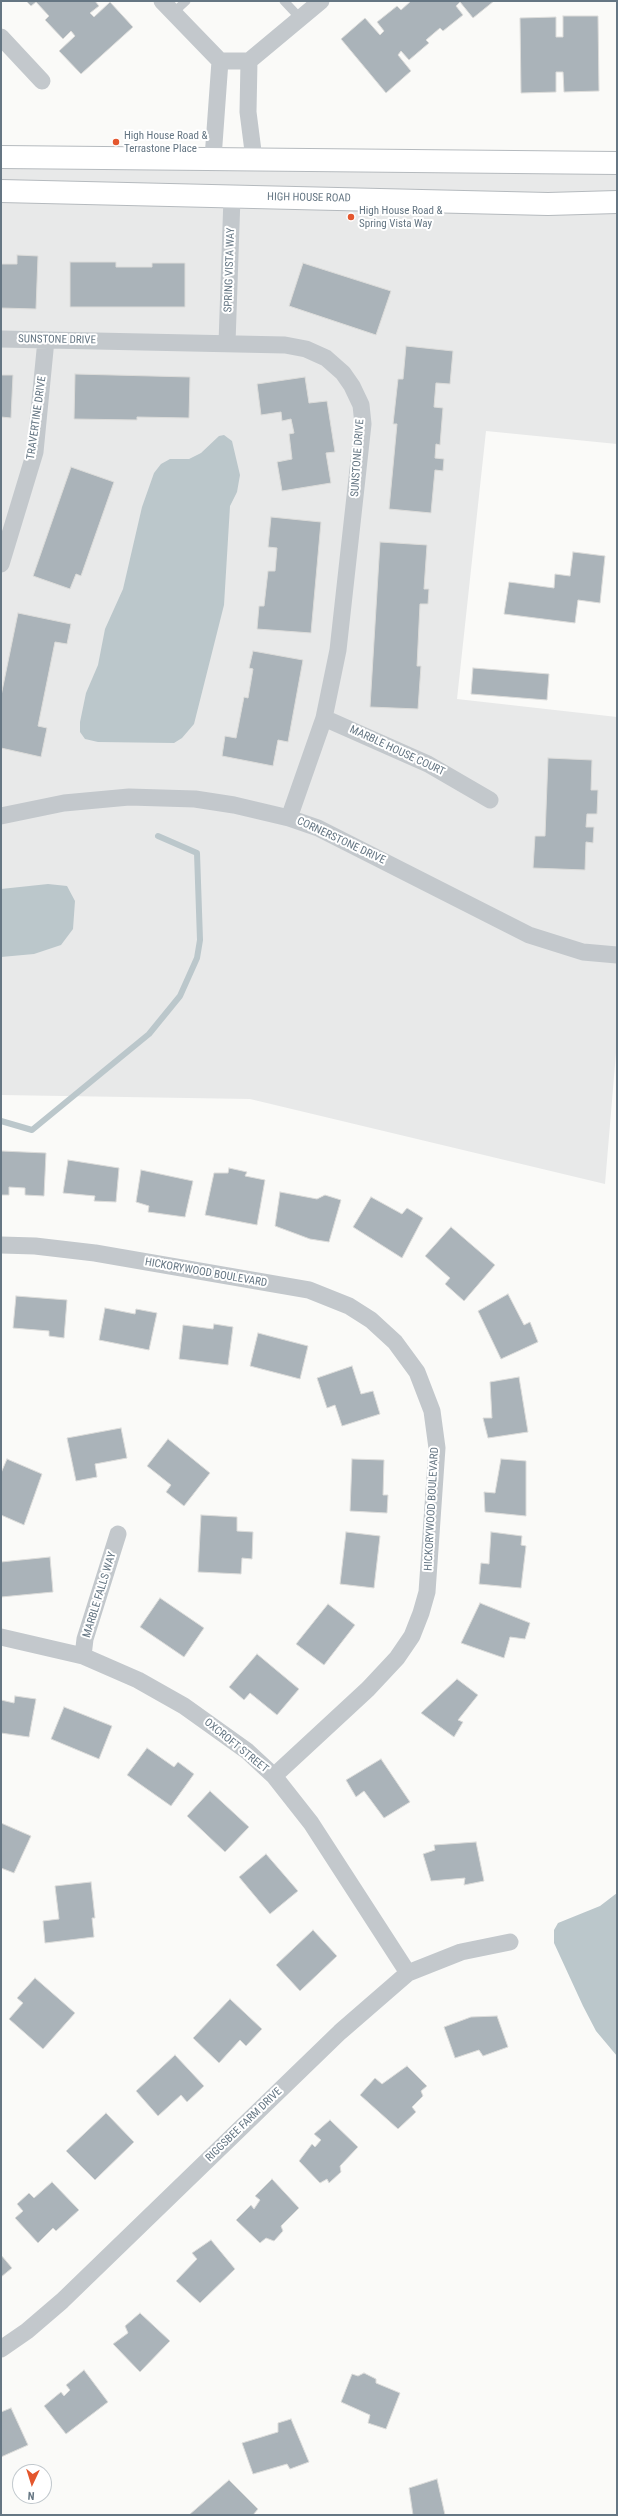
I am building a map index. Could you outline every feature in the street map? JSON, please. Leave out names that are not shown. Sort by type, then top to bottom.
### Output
[{"type":"main road","points":[[1,156],[617,163]]},
{"type":"main road","name":"HIGH HOUSE ROAD","points":[[1,191],[548,204],[617,202]]},
{"type":"street","points":[[168,7],[220,61],[249,61],[321,1]]},
{"type":"street","points":[[1,37],[42,81]]},
{"type":"street","points":[[213,158],[220,61]]},
{"type":"street","points":[[249,61],[248,112],[254,159]]},
{"type":"street","name":"SPRING VISTA WAY","points":[[227,343],[232,196]]},
{"type":"street","name":"SUNSTONE DRIVE","points":[[1,339],[285,345],[306,349],[326,358],[343,372],[361,405],[363,424],[362,445],[338,650],[324,718],[289,818]]},
{"type":"street","name":"TRAVERTINE DRIVE","points":[[1,564],[35,452],[46,340]]},
{"type":"street","name":"MARBLE HOUSE COURT","points":[[324,718],[428,764],[490,800]]},
{"type":"street","name":"CORNERSTONE DRIVE","points":[[1,816],[71,802],[148,797],[195,799],[226,804],[289,818],[324,832],[529,935],[583,952],[617,955]]},
{"type":"street","name":"HICKORYWOOD BOULEVARD","points":[[1,1245],[35,1246],[95,1253],[315,1292],[350,1306],[371,1320],[395,1342],[417,1372],[428,1395],[432,1411],[437,1448],[427,1592],[422,1613],[412,1636],[397,1658],[368,1689],[274,1776]]},
{"type":"street","name":"MARBLE FALLS WAY","points":[[83,1656],[85,1639],[118,1534]]},
{"type":"street","name":"OXCROFT STREET","points":[[1,1637],[83,1656],[138,1680],[184,1706],[247,1751],[274,1776],[311,1823],[339,1862],[408,1973]]},
{"type":"street","name":"RIGGSBEE FARM DRIVE","points":[[1,2349],[51,2312],[340,2032],[408,1973],[461,1952],[510,1942]]},
{"type":"lane","points":[[168,7],[186,1]]},
{"type":"lane","points":[[284,1],[300,18]]},
{"type":"shaded area","points":[[1,166],[617,173],[617,444],[486,431],[457,699],[617,717],[617,1041],[605,1184],[250,1099],[1,1095]]},
{"type":"shaded area","points":[[224,435],[232,441],[240,475],[237,492],[230,506],[224,605],[194,724],[182,738],[174,743],[98,742],[85,739],[80,732],[80,722],[86,693],[98,665],[105,629],[123,589],[142,507],[154,473],[161,464],[170,459],[189,459],[201,453],[219,436]]},
{"type":"shaded area","points":[[48,884],[67,886],[75,901],[73,929],[61,945],[34,954],[1,957],[1,889]]},
{"type":"shaded area","points":[[617,1893],[617,2056],[596,2031],[583,2006],[554,1943],[554,1930],[558,1923],[600,1906]]},
{"type":"building","points":[[26,1],[95,1],[99,6],[90,13],[94,17],[110,2],[133,27],[81,74],[59,51],[75,36],[71,31],[63,39],[45,20],[49,16],[36,2],[31,6]]},
{"type":"building","points":[[411,1],[494,1],[473,18],[460,2],[456,6],[463,15],[443,31],[440,28],[426,40],[429,43],[409,60],[401,51],[398,55],[411,71],[386,93],[341,39],[365,18],[380,35],[384,31],[377,22],[397,6],[401,10]]},
{"type":"building","points":[[563,16],[598,16],[599,91],[564,92],[563,72],[556,72],[556,92],[521,93],[520,18],[556,17],[556,37],[563,37]]},
{"type":"building","points":[[17,255],[38,256],[36,309],[1,308],[1,264],[17,264]]},
{"type":"building","points":[[70,262],[116,262],[116,267],[152,267],[152,263],[185,263],[185,307],[70,307]]},
{"type":"building","points":[[303,263],[391,291],[376,335],[289,306]]},
{"type":"building","points":[[406,346],[453,351],[450,384],[436,383],[434,407],[443,408],[440,445],[436,444],[435,458],[444,459],[443,471],[435,470],[431,513],[389,509],[397,424],[393,424],[398,379],[403,379]]},
{"type":"building","points":[[75,374],[190,377],[189,418],[137,417],[137,420],[74,419]]},
{"type":"building","points":[[1,375],[13,375],[11,418],[1,417]]},
{"type":"building","points":[[305,377],[309,403],[327,401],[335,452],[326,453],[331,483],[282,491],[277,462],[292,459],[289,434],[294,433],[291,419],[282,421],[281,412],[261,415],[257,384]]},
{"type":"building","points":[[71,467],[114,482],[81,576],[76,574],[70,589],[33,576]]},
{"type":"building","points":[[271,517],[321,522],[311,633],[257,629],[259,606],[264,606],[268,571],[275,571],[277,548],[268,547]]},
{"type":"building","points":[[380,542],[427,545],[424,589],[429,589],[428,604],[420,604],[417,666],[421,666],[418,709],[370,707]]},
{"type":"building","points":[[573,552],[605,556],[600,603],[578,600],[575,623],[504,614],[509,582],[554,588],[555,574],[570,576]]},
{"type":"building","points":[[18,613],[71,624],[67,644],[55,642],[38,726],[47,728],[41,757],[1,748],[1,696]]},
{"type":"building","points":[[253,651],[303,660],[288,742],[278,740],[273,766],[222,756],[225,736],[236,738],[244,697],[248,698],[253,669],[249,668]]},
{"type":"building","points":[[473,668],[549,674],[547,700],[471,694]]},
{"type":"building","points":[[548,758],[592,760],[591,790],[598,790],[597,814],[587,814],[586,827],[594,827],[593,843],[586,842],[585,870],[533,868],[535,836],[545,836]]},
{"type":"building","points":[[1,1151],[46,1153],[44,1196],[25,1195],[25,1188],[9,1187],[9,1195],[1,1195]]},
{"type":"building","points":[[68,1160],[119,1168],[116,1202],[94,1201],[95,1196],[63,1193]]},
{"type":"building","points":[[229,1168],[247,1172],[245,1176],[265,1180],[257,1225],[205,1215],[214,1173],[228,1173]]},
{"type":"building","points":[[141,1170],[193,1181],[185,1217],[148,1212],[149,1206],[136,1202]]},
{"type":"building","points":[[280,1192],[317,1199],[325,1195],[341,1200],[329,1242],[310,1239],[275,1226]]},
{"type":"building","points":[[371,1197],[402,1214],[407,1208],[423,1218],[402,1258],[353,1227]]},
{"type":"building","points":[[451,1227],[495,1265],[464,1301],[445,1284],[450,1278],[425,1256]]},
{"type":"building","points":[[508,1294],[524,1325],[530,1322],[538,1342],[501,1359],[478,1311]]},
{"type":"building","points":[[16,1296],[67,1300],[64,1338],[49,1336],[49,1331],[13,1328]]},
{"type":"building","points":[[105,1308],[135,1314],[136,1309],[157,1313],[149,1350],[99,1340]]},
{"type":"building","points":[[214,1324],[233,1327],[228,1365],[179,1359],[183,1325],[213,1329]]},
{"type":"building","points":[[258,1333],[308,1346],[300,1379],[250,1366]]},
{"type":"building","points":[[352,1366],[361,1394],[373,1391],[380,1414],[342,1426],[335,1405],[327,1408],[317,1378]]},
{"type":"building","points":[[519,1377],[528,1432],[488,1438],[483,1418],[492,1418],[490,1382]]},
{"type":"building","points":[[121,1428],[127,1458],[95,1464],[97,1477],[76,1481],[67,1438]]},
{"type":"building","points":[[168,1439],[210,1473],[184,1506],[166,1492],[171,1485],[147,1466]]},
{"type":"building","points":[[7,1459],[42,1474],[24,1525],[1,1515],[1,1473]]},
{"type":"building","points":[[352,1459],[384,1460],[383,1495],[388,1495],[387,1513],[350,1511]]},
{"type":"building","points":[[501,1459],[526,1461],[526,1516],[485,1512],[484,1492],[495,1493]]},
{"type":"building","points":[[201,1515],[237,1517],[237,1531],[253,1532],[252,1559],[242,1558],[241,1574],[198,1572]]},
{"type":"building","points":[[346,1532],[380,1536],[374,1588],[340,1584]]},
{"type":"building","points":[[491,1532],[522,1536],[521,1545],[526,1546],[521,1588],[479,1584],[481,1563],[489,1564]]},
{"type":"building","points":[[50,1557],[53,1592],[1,1597],[1,1562]]},
{"type":"building","points":[[160,1598],[204,1628],[184,1657],[140,1627]]},
{"type":"building","points":[[480,1603],[530,1623],[525,1639],[510,1637],[504,1658],[461,1643]]},
{"type":"building","points":[[328,1604],[355,1625],[324,1665],[296,1644]]},
{"type":"building","points":[[257,1654],[299,1689],[277,1715],[250,1693],[244,1700],[229,1687]]},
{"type":"building","points":[[457,1679],[478,1695],[458,1720],[463,1722],[454,1737],[421,1713]]},
{"type":"building","points":[[15,1696],[36,1699],[29,1737],[1,1733],[1,1700],[14,1703]]},
{"type":"building","points":[[64,1707],[112,1726],[99,1759],[51,1739]]},
{"type":"building","points":[[147,1748],[174,1767],[178,1762],[194,1774],[171,1806],[127,1775]]},
{"type":"building","points":[[381,1759],[410,1802],[384,1818],[364,1791],[356,1797],[346,1780]]},
{"type":"building","points":[[210,1791],[249,1827],[225,1852],[187,1816]]},
{"type":"building","points":[[1,1823],[31,1836],[14,1873],[1,1868]]},
{"type":"building","points":[[476,1842],[484,1881],[464,1885],[465,1878],[431,1881],[423,1854],[435,1850],[434,1845]]},
{"type":"building","points":[[266,1854],[298,1891],[270,1914],[239,1877]]},
{"type":"building","points":[[91,1882],[95,1918],[92,1918],[94,1937],[45,1943],[43,1921],[59,1919],[55,1886]]},
{"type":"building","points":[[313,1930],[337,1956],[300,1991],[276,1965]]},
{"type":"building","points":[[35,1978],[75,2013],[43,2049],[9,2019],[23,2003],[17,1998]]},
{"type":"building","points":[[230,1999],[262,2029],[246,2046],[240,2040],[219,2063],[193,2038]]},
{"type":"building","points":[[497,2016],[508,2047],[483,2056],[479,2050],[455,2058],[444,2027],[471,2017]]},
{"type":"building","points":[[175,2055],[204,2086],[187,2102],[181,2095],[158,2116],[136,2091]]},
{"type":"building","points":[[407,2066],[427,2086],[421,2091],[423,2096],[412,2107],[416,2112],[398,2129],[360,2095],[375,2078],[382,2084]]},
{"type":"building","points":[[106,2113],[134,2142],[95,2180],[66,2151]]},
{"type":"building","points":[[330,2120],[358,2147],[340,2166],[341,2172],[329,2183],[327,2179],[320,2183],[299,2161],[312,2144],[315,2147],[321,2140],[314,2134]]},
{"type":"building","points":[[272,2179],[299,2208],[281,2226],[283,2231],[274,2241],[266,2238],[260,2243],[236,2220],[251,2205],[254,2209],[260,2200],[255,2196]]},
{"type":"building","points":[[52,2182],[79,2210],[56,2231],[53,2228],[38,2243],[15,2218],[23,2211],[17,2204],[29,2193],[34,2198]]},
{"type":"building","points":[[211,2240],[235,2269],[200,2303],[176,2281],[197,2259],[192,2253]]},
{"type":"building","points":[[1,2255],[12,2268],[1,2277]]},
{"type":"building","points":[[140,2313],[170,2341],[140,2372],[113,2344],[128,2333],[125,2326]]},
{"type":"building","points":[[84,2370],[108,2402],[66,2434],[44,2406],[61,2392],[64,2396],[70,2390],[66,2385]]},
{"type":"building","points":[[364,2373],[376,2379],[376,2383],[400,2393],[386,2429],[368,2423],[370,2415],[341,2402],[352,2374],[358,2376]]},
{"type":"building","points":[[11,2408],[28,2445],[1,2457],[1,2412]]},
{"type":"building","points":[[291,2419],[309,2462],[290,2469],[287,2464],[253,2474],[242,2443],[278,2432],[278,2423]]},
{"type":"building","points":[[437,2479],[445,2515],[413,2515],[409,2488]]},
{"type":"building","points":[[229,2480],[258,2509],[253,2515],[189,2515]]},
{"type":"waterway","points":[[1,1121],[32,1130],[149,1034],[180,996],[197,958],[200,940],[197,853],[158,836]]},
{"type":"place","name":"High House Road & Terrastone Place","points":[[116,142]]},
{"type":"place","name":"High House Road & Spring Vista Way","points":[[351,217]]}]
